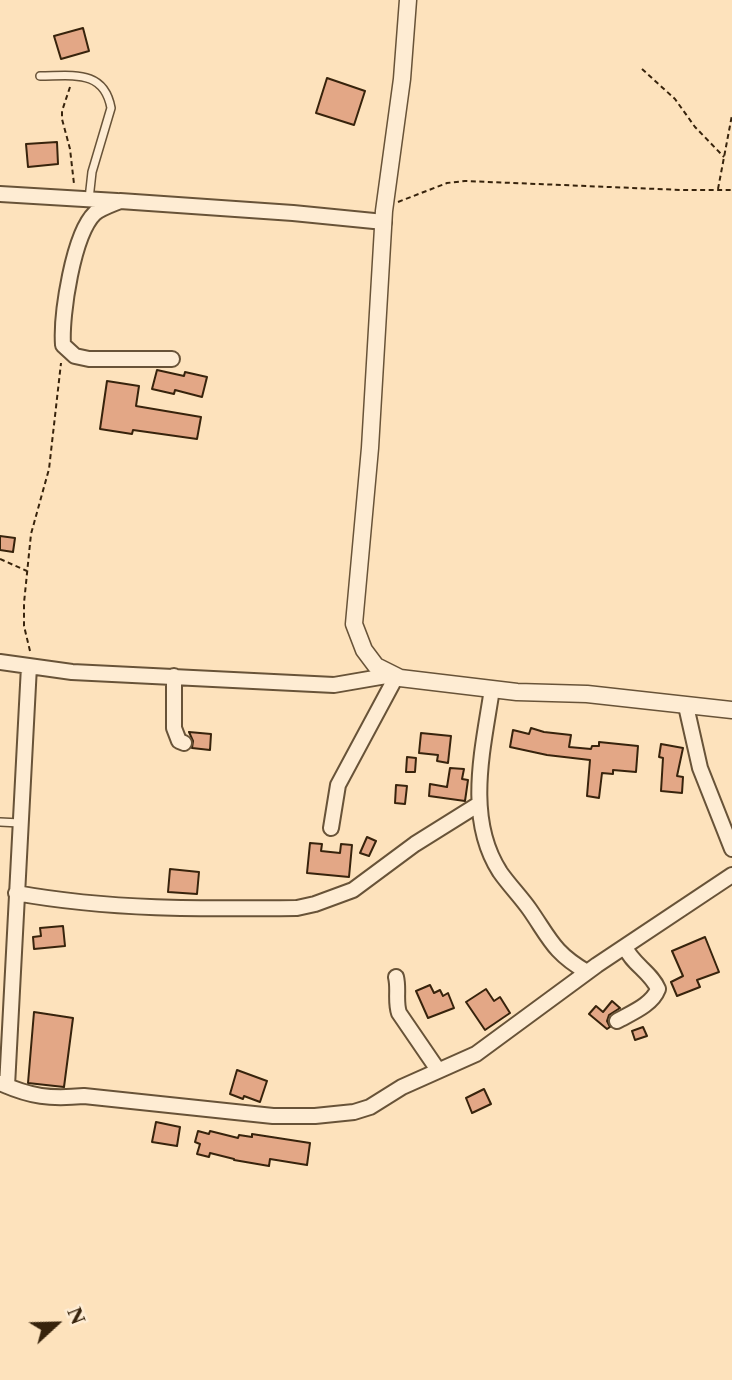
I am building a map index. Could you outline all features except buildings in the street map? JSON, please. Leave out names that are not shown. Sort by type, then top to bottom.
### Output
[{"type":"street","points":[[394,676],[376,666],[364,650],[354,624],[370,448],[384,215],[402,79],[408,0]]},
{"type":"street","points":[[0,194],[293,213],[384,215]]},
{"type":"street","points":[[120,201],[95,213],[78,244],[68,289],[62,330],[63,345],[75,356],[89,359],[172,359]]},
{"type":"street","points":[[0,662],[72,672],[334,685],[394,676],[517,692],[587,694],[732,710]]},
{"type":"street","points":[[32,667],[3,1085],[38,1097],[84,1096],[273,1116],[315,1116],[354,1112],[370,1107],[402,1087],[476,1054],[587,972],[732,875]]},
{"type":"street","points":[[174,676],[174,728],[179,741],[184,743]]},
{"type":"street","points":[[331,828],[338,785],[394,676]]},
{"type":"street","points":[[492,689],[479,804],[480,824],[486,844],[500,873],[516,890],[553,947],[587,972]]},
{"type":"street","points":[[686,706],[699,768],[728,830],[732,849]]},
{"type":"street","points":[[16,893],[68,902],[146,909],[297,908],[353,890],[415,844],[479,804]]},
{"type":"street","points":[[617,1021],[646,1004],[656,995],[658,989],[650,977],[630,958],[625,947]]},
{"type":"street","points":[[396,977],[399,1013],[438,1070]]},
{"type":"lane","points":[[40,76],[94,79],[102,85],[111,108],[82,199]]},
{"type":"lane","points":[[0,822],[20,823]]},
{"type":"path","points":[[642,69],[675,99],[695,127],[724,157]]},
{"type":"path","points":[[74,76],[62,111],[82,199]]},
{"type":"path","points":[[718,190],[732,115]]},
{"type":"path","points":[[384,215],[447,183],[465,181],[732,190]]},
{"type":"path","points":[[32,667],[24,626],[28,572],[34,516],[49,469],[63,345]]},
{"type":"path","points":[[0,559],[28,572]]}]
